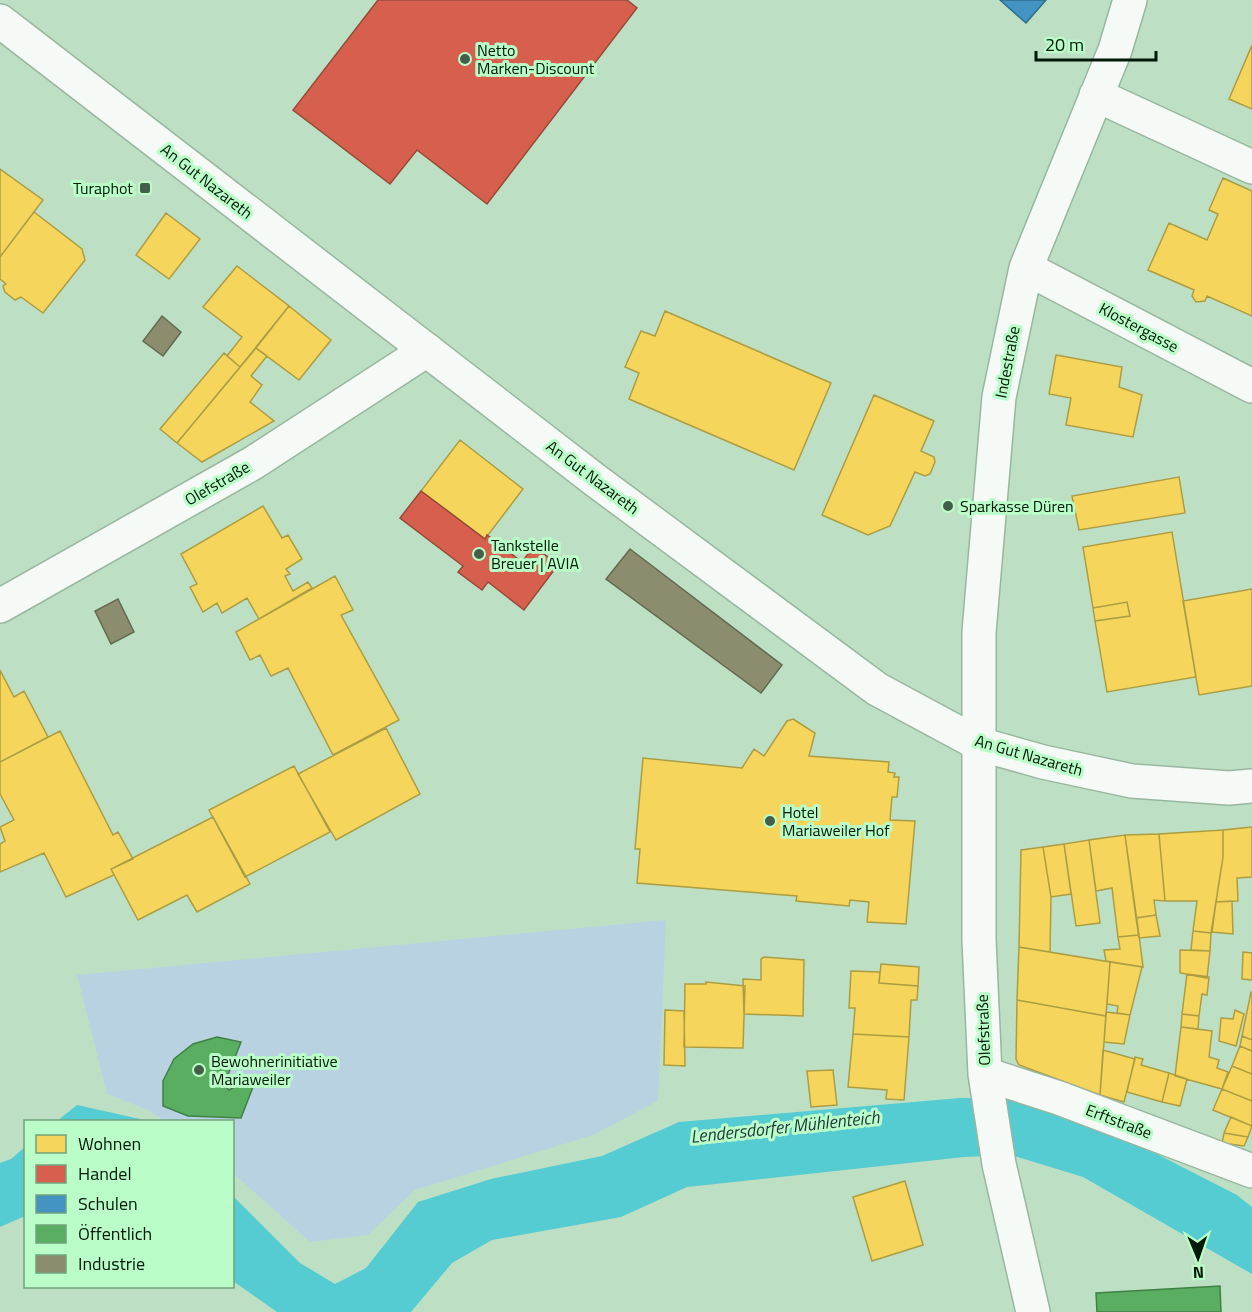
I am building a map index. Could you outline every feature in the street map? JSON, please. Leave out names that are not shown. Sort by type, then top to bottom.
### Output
[{"type":"street","name":"Indestraße","points":[[979,744],[979,632],[999,397],[1026,268],[1115,50],[1130,0]]},
{"type":"street","name":"An Gut Nazareth","points":[[0,21],[595,480],[877,689],[979,744],[1043,762],[1132,781],[1229,788],[1252,786]]},
{"type":"street","points":[[1096,95],[1252,167]]},
{"type":"street","name":"Klostergasse","points":[[1026,268],[1252,386]]},
{"type":"street","name":"Olefstraße","points":[[0,606],[253,463],[427,350]]},
{"type":"street","name":"Olefstraße","points":[[979,744],[980,940],[986,1083],[999,1164],[1032,1312]]},
{"type":"street","name":"Erftstraße","points":[[986,1083],[1059,1098],[1252,1171]]},
{"type":"shaded area","points":[[666,920],[658,1101],[593,1135],[415,1190],[368,1235],[310,1242],[234,1174],[234,1120],[163,1120],[148,1110],[107,1094],[77,975]]},
{"type":"water","name":"Lendersdorfer Mühlenteich","points":[[960,1098],[1009,1098],[1059,1104],[1237,1195],[1252,1207],[1252,1274],[1083,1177],[1011,1155],[964,1157],[687,1187],[621,1217],[492,1240],[452,1263],[411,1312],[277,1312],[234,1282],[234,1197],[300,1263],[335,1284],[366,1268],[418,1202],[491,1179],[602,1156],[679,1122]]},
{"type":"water","points":[[77,1105],[142,1120],[58,1120]]},
{"type":"water","points":[[24,1148],[24,1216],[0,1227],[0,1163],[11,1159]]},
{"type":"building: Wohnen","points":[[1252,45],[1252,109],[1229,99]]},
{"type":"building: Wohnen","points":[[0,169],[43,200],[0,257]]},
{"type":"building: Wohnen","points":[[1223,178],[1252,191],[1252,316],[1207,296],[1205,301],[1196,302],[1192,296],[1194,290],[1148,270],[1169,223],[1207,240],[1218,214],[1209,210]]},
{"type":"building: Wohnen","points":[[34,212],[82,249],[85,260],[43,313],[21,297],[15,300],[5,292],[3,286],[6,284],[0,279],[0,257]]},
{"type":"building: Wohnen","points":[[166,213],[200,239],[169,279],[136,255]]},
{"type":"building: Wohnen","points":[[237,266],[289,306],[240,367],[227,356],[242,337],[203,307]]},
{"type":"building: Wohnen","points":[[289,306],[331,340],[299,380],[256,348]]},
{"type":"building: Wohnen","points":[[665,311],[831,383],[794,470],[629,399],[639,373],[625,367],[641,331],[655,336]]},
{"type":"building: Wohnen","points":[[256,348],[267,356],[251,376],[262,385],[250,402],[274,421],[202,462],[177,443]]},
{"type":"building: Wohnen","points":[[224,353],[240,367],[177,443],[160,429]]},
{"type":"building: Wohnen","points":[[1056,355],[1122,367],[1119,387],[1142,395],[1133,437],[1066,425],[1071,398],[1049,394]]},
{"type":"building: Wohnen","points":[[874,395],[934,421],[921,451],[934,457],[935,462],[930,474],[925,476],[915,472],[890,526],[868,535],[822,515]]},
{"type":"building: Wohnen","points":[[460,440],[523,489],[485,539],[421,491]]},
{"type":"building: Wohnen","points":[[1179,477],[1185,513],[1079,530],[1072,496]]},
{"type":"building: Wohnen","points":[[263,506],[282,538],[288,535],[302,559],[286,569],[290,574],[285,576],[293,591],[308,582],[312,588],[259,619],[247,598],[222,613],[217,603],[203,612],[190,587],[197,584],[181,554]]},
{"type":"building: Wohnen","points":[[1172,532],[1196,677],[1107,692],[1095,621],[1130,616],[1127,602],[1093,608],[1083,547]]},
{"type":"building: Wohnen","points":[[335,576],[353,610],[341,615],[399,720],[333,755],[288,668],[271,676],[260,655],[250,660],[236,632]]},
{"type":"building: Wohnen","points":[[1252,589],[1252,686],[1199,695],[1183,601]]},
{"type":"building: Wohnen","points":[[1127,602],[1130,616],[1095,621],[1093,608]]},
{"type":"building: Wohnen","points":[[0,670],[14,697],[24,691],[48,737],[0,762]]},
{"type":"building: Wohnen","name":"Hotel Mariaweiler Hof","points":[[793,719],[815,733],[809,756],[889,762],[888,772],[895,773],[894,777],[899,777],[897,797],[892,797],[890,820],[915,821],[906,924],[867,922],[869,902],[850,900],[849,906],[796,901],[797,896],[637,883],[640,849],[635,849],[643,758],[742,768],[754,749],[764,756],[787,721]]},
{"type":"building: Wohnen","points":[[386,728],[420,794],[336,840],[298,774]]},
{"type":"building: Wohnen","points":[[60,731],[113,835],[118,832],[133,859],[111,869],[114,875],[66,897],[44,853],[0,872],[0,844],[5,841],[0,827],[14,820],[0,794],[0,762]]},
{"type":"building: Wohnen","points":[[294,766],[330,832],[245,877],[209,810]]},
{"type":"building: Wohnen","points":[[213,817],[250,884],[197,912],[187,895],[138,920],[111,869]]},
{"type":"building: Wohnen","points":[[1252,827],[1252,877],[1237,878],[1238,901],[1216,902],[1223,857],[1223,830]]},
{"type":"building: Wohnen","points":[[1223,830],[1223,857],[1211,933],[1193,931],[1197,901],[1165,901],[1159,834]]},
{"type":"building: Wohnen","points":[[1159,834],[1165,901],[1154,900],[1156,915],[1136,918],[1125,835]]},
{"type":"building: Wohnen","points":[[1125,835],[1139,935],[1118,937],[1112,888],[1096,891],[1089,840]]},
{"type":"building: Wohnen","points":[[1089,840],[1100,923],[1076,926],[1064,844]]},
{"type":"building: Wohnen","points":[[1064,844],[1071,894],[1051,897],[1043,847]]},
{"type":"building: Wohnen","points":[[1043,847],[1051,897],[1050,952],[1019,947],[1021,850]]},
{"type":"building: Wohnen","points":[[1232,901],[1233,934],[1212,932],[1216,902]]},
{"type":"building: Wohnen","points":[[1156,915],[1160,936],[1139,938],[1136,918]]},
{"type":"building: Wohnen","points":[[1193,931],[1211,933],[1210,951],[1191,950]]},
{"type":"building: Wohnen","points":[[1139,935],[1143,967],[1106,961],[1104,950],[1120,949],[1118,937]]},
{"type":"building: Wohnen","points":[[1019,947],[1110,962],[1106,1016],[1017,1000]]},
{"type":"building: Wohnen","points":[[1180,950],[1210,951],[1207,978],[1180,973]]},
{"type":"building: Wohnen","points":[[1243,952],[1252,953],[1252,980],[1242,979]]},
{"type":"building: Wohnen","points":[[764,957],[804,960],[803,1016],[744,1014],[743,979],[761,980],[761,959]]},
{"type":"building: Wohnen","points":[[1110,962],[1142,967],[1130,1015],[1117,1013],[1118,1006],[1107,1004]]},
{"type":"building: Wohnen","points":[[881,964],[919,967],[918,986],[879,983]]},
{"type":"building: Wohnen","points":[[851,971],[880,972],[879,983],[918,986],[917,1000],[911,1000],[909,1037],[853,1034],[855,1008],[849,1008]]},
{"type":"building: Wohnen","points":[[1187,974],[1209,977],[1207,995],[1202,994],[1199,1016],[1182,1014]]},
{"type":"building: Wohnen","points":[[706,982],[745,986],[743,1048],[684,1047],[685,984],[706,984]]},
{"type":"building: Wohnen","points":[[1252,992],[1252,1040],[1242,1036]]},
{"type":"building: Wohnen","points":[[1017,1000],[1106,1016],[1100,1095],[1019,1065],[1016,1059]]},
{"type":"building: Wohnen","points":[[665,1010],[684,1011],[685,1066],[664,1065]]},
{"type":"building: Wohnen","points":[[1235,1010],[1244,1014],[1236,1046],[1219,1041],[1221,1018],[1233,1019]]},
{"type":"building: Wohnen","points":[[1106,1012],[1130,1015],[1124,1044],[1104,1042]]},
{"type":"building: Wohnen","points":[[1182,1014],[1199,1016],[1198,1029],[1181,1027]]},
{"type":"building: Wohnen","points":[[1181,1027],[1212,1031],[1209,1057],[1219,1060],[1217,1068],[1228,1072],[1222,1089],[1175,1076]]},
{"type":"building: Wohnen","points":[[853,1034],[909,1037],[904,1100],[886,1099],[887,1090],[848,1087]]},
{"type":"building: Wohnen","points":[[1242,1036],[1252,1040],[1252,1051],[1240,1046]]},
{"type":"building: Wohnen","points":[[1240,1046],[1252,1051],[1252,1074],[1232,1066]]},
{"type":"building: Wohnen","points":[[1103,1050],[1135,1059],[1124,1102],[1100,1095]]},
{"type":"building: Wohnen","points":[[1135,1057],[1143,1059],[1141,1065],[1169,1073],[1162,1102],[1127,1092]]},
{"type":"building: Wohnen","points":[[1232,1066],[1252,1074],[1252,1101],[1222,1089]]},
{"type":"building: Wohnen","points":[[833,1070],[837,1105],[811,1107],[807,1071]]},
{"type":"building: Wohnen","points":[[1169,1073],[1187,1079],[1180,1106],[1162,1102]]},
{"type":"building: Wohnen","points":[[1222,1089],[1252,1101],[1252,1126],[1213,1110]]},
{"type":"building: Wohnen","points":[[1231,1117],[1252,1126],[1248,1137],[1224,1133]]},
{"type":"building: Wohnen","points":[[1224,1133],[1248,1137],[1244,1146],[1222,1143]]},
{"type":"building: Wohnen","points":[[905,1181],[923,1245],[872,1261],[853,1197]]},
{"type":"building: Handel","name":"Netto Marken-Discount","points":[[378,0],[627,0],[637,8],[487,204],[417,150],[390,184],[293,110]]},
{"type":"building: Handel","name":"Tankstelle Breuer | AVIA","points":[[421,491],[485,539],[487,535],[522,562],[534,546],[558,565],[524,610],[488,582],[482,590],[458,572],[463,566],[400,518]]},
{"type":"building: Schulen","points":[[1000,0],[1046,0],[1026,23]]},
{"type":"building: Öffentlich","name":"Bewohnerinitiative Mariaweiler","points":[[217,1037],[241,1042],[224,1085],[229,1090],[240,1084],[253,1087],[241,1118],[188,1116],[163,1106],[163,1081],[174,1059],[193,1044]]},
{"type":"building: Öffentlich","points":[[1220,1286],[1221,1312],[1097,1312],[1096,1293]]},
{"type":"building: Industrie","points":[[162,316],[181,332],[163,356],[143,341]]},
{"type":"building: Industrie","points":[[630,549],[782,665],[761,693],[606,579]]},
{"type":"building: Industrie","points":[[118,599],[134,632],[111,644],[95,611]]},
{"type":"place","name":"Netto Marken-Discount","points":[[465,59]]},
{"type":"place","name":"Turaphot","points":[[145,188]]},
{"type":"place","name":"Sparkasse Düren","points":[[948,506]]},
{"type":"place","name":"Tankstelle Breuer | AVIA","points":[[479,554]]},
{"type":"place","name":"Hotel Mariaweiler Hof","points":[[770,821]]},
{"type":"place","name":"Bewohnerinitiative Mariaweiler","points":[[199,1070]]}]
